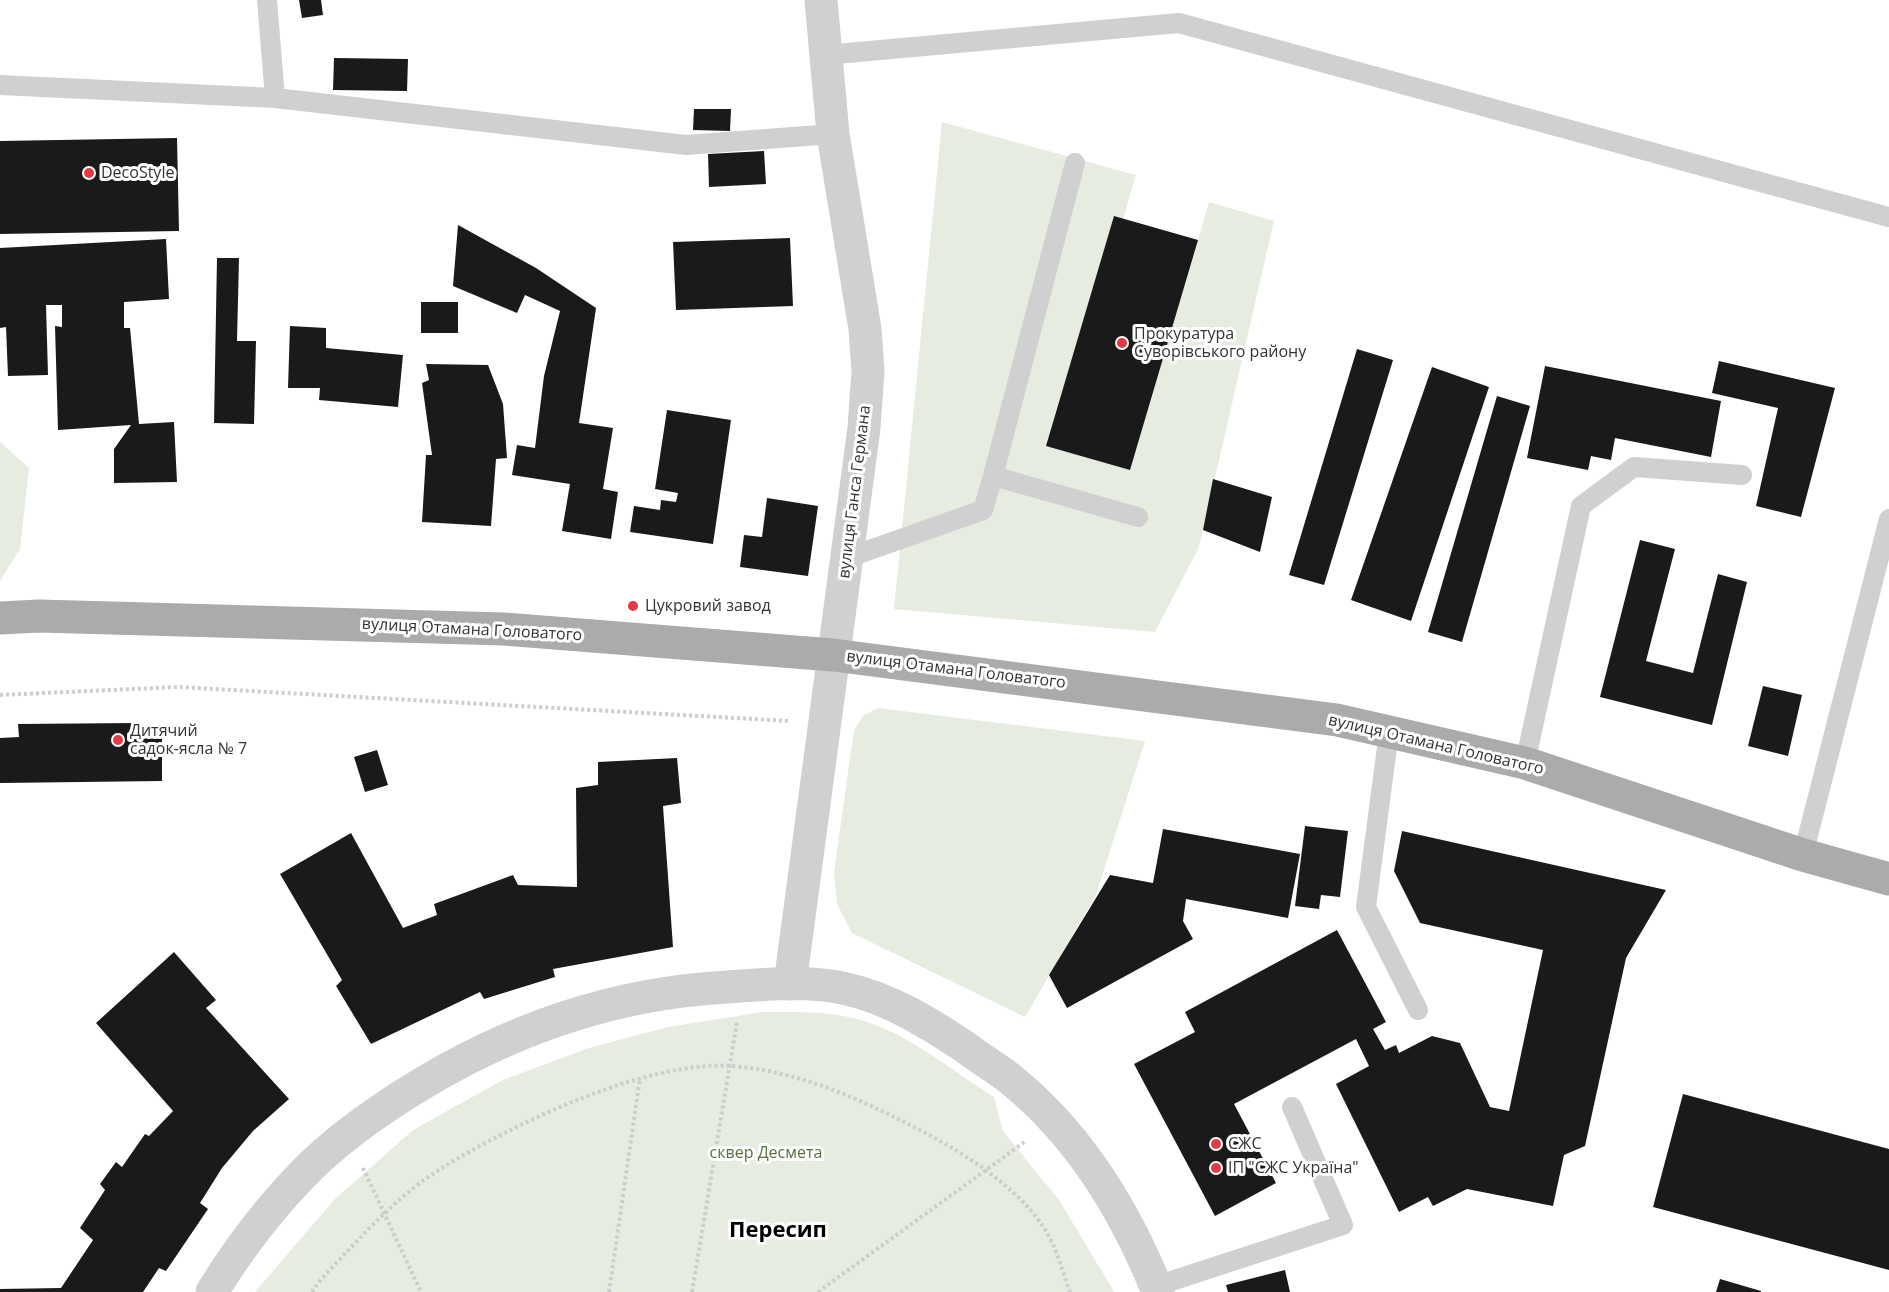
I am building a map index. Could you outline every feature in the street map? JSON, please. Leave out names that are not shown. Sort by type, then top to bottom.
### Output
[{"type":"main road","name":"вулиця Отамана Головатого","points":[[0,618],[39,616],[504,628],[833,656],[1325,719],[1525,763],[1803,855],[1889,879]]},
{"type":"street","name":"вулиця Ганса Германа","points":[[790,984],[823,723],[847,558],[868,371],[866,329],[833,134],[821,0]]},
{"type":"street","points":[[212,1292],[265,1218],[308,1169],[368,1118],[428,1080],[479,1052],[553,1020],[656,994],[790,984],[845,988],[881,999],[939,1030],[1010,1079],[1053,1121],[1112,1196],[1137,1241],[1157,1289]]},
{"type":"lane","points":[[267,0],[275,98]]},
{"type":"lane","points":[[825,55],[1179,23],[1889,218]]},
{"type":"lane","points":[[0,84],[275,98],[686,145],[833,134]]},
{"type":"lane","points":[[847,558],[983,510],[1075,163]]},
{"type":"lane","points":[[1525,763],[1581,506],[1634,467],[1742,475]]},
{"type":"lane","points":[[993,476],[1138,517]]},
{"type":"lane","points":[[1803,855],[1889,519]]},
{"type":"lane","points":[[1389,732],[1366,907],[1418,1010]]},
{"type":"lane","points":[[1157,1289],[1343,1225],[1293,1107]]},
{"type":"path","points":[[0,695],[178,687],[823,723]]},
{"type":"path","points":[[692,1292],[744,986]]},
{"type":"path","points":[[312,1292],[384,1211],[440,1168],[491,1140],[585,1097],[640,1078],[678,1069],[730,1066],[778,1072],[825,1086],[872,1105],[931,1136],[986,1171],[1025,1204],[1043,1227],[1056,1250],[1070,1292]]},
{"type":"path","points":[[609,1292],[640,1078]]},
{"type":"path","points":[[818,1292],[1053,1121]]},
{"type":"path","points":[[347,1136],[421,1292]]},
{"type":"green space","points":[[942,122],[1136,175],[1123,219],[1198,240],[1209,202],[1274,221],[1199,547],[1155,632],[894,609]]},
{"type":"green space","points":[[0,442],[29,468],[20,549],[0,581]]},
{"type":"green space","points":[[878,708],[1145,741],[1096,895],[1025,1017],[852,933],[837,904],[834,872],[854,730],[864,715]]},
{"type":"green space","name":"сквер Десмета","points":[[762,1012],[810,1012],[858,1019],[876,1025],[929,1053],[994,1097],[1003,1131],[1059,1200],[1114,1292],[255,1292],[334,1200],[413,1130],[503,1080],[589,1048],[668,1027]]},
{"type":"building","points":[[299,0],[321,0],[323,15],[302,18]]},
{"type":"building","points":[[334,58],[408,59],[407,91],[333,90]]},
{"type":"building","points":[[694,109],[731,109],[730,131],[693,130]]},
{"type":"building","name":"DecoStyle","points":[[177,138],[179,231],[0,234],[0,141]]},
{"type":"building","points":[[764,151],[766,184],[709,187],[708,154]]},
{"type":"building","name":"Прокуратура Суворівського району","points":[[1114,216],[1198,240],[1130,470],[1046,446]]},
{"type":"building","points":[[458,225],[536,268],[596,308],[579,423],[613,428],[603,489],[618,492],[611,539],[562,531],[570,484],[512,475],[517,445],[535,448],[544,376],[560,311],[525,295],[517,313],[453,286]]},
{"type":"building","points":[[790,238],[793,306],[676,310],[673,242]]},
{"type":"building","points":[[166,239],[169,299],[124,302],[124,328],[130,328],[139,424],[174,422],[177,482],[114,483],[114,449],[131,425],[58,430],[55,326],[62,327],[62,305],[46,305],[48,375],[8,376],[6,327],[0,328],[0,248]]},
{"type":"building","points":[[217,258],[239,258],[237,341],[256,341],[254,424],[214,423]]},
{"type":"building","points":[[421,302],[458,302],[458,333],[421,333]]},
{"type":"building","points":[[290,326],[326,328],[326,348],[403,355],[398,407],[319,400],[320,388],[288,388]]},
{"type":"building","points":[[1357,349],[1393,360],[1324,585],[1289,575]]},
{"type":"building","points":[[1719,361],[1835,388],[1801,517],[1756,506],[1778,408],[1712,393]]},
{"type":"building","points":[[426,364],[488,365],[503,404],[507,458],[496,459],[491,526],[422,522],[426,455],[432,455],[422,383],[429,380]]},
{"type":"building","points":[[1545,366],[1721,401],[1711,457],[1615,438],[1611,460],[1591,456],[1588,470],[1527,458]]},
{"type":"building","points":[[1432,367],[1489,387],[1411,621],[1351,600]]},
{"type":"building","points":[[1497,396],[1530,406],[1462,642],[1428,632]]},
{"type":"building","points":[[667,410],[731,420],[713,544],[630,532],[634,506],[660,510],[661,500],[676,502],[678,493],[655,489]]},
{"type":"building","points":[[1213,479],[1272,497],[1260,552],[1203,530]]},
{"type":"building","points":[[767,498],[818,506],[808,576],[740,567],[744,535],[762,537]]},
{"type":"building","points":[[1640,540],[1675,549],[1646,661],[1693,673],[1718,574],[1747,582],[1712,725],[1600,697]]},
{"type":"building","points":[[1763,686],[1802,695],[1788,756],[1748,746]]},
{"type":"building","points":[[137,723],[137,734],[162,734],[162,781],[0,783],[0,738],[19,737],[18,724]]},
{"type":"building","points":[[377,750],[388,785],[365,792],[354,757]]},
{"type":"building","points":[[677,758],[681,803],[663,806],[673,947],[553,969],[555,977],[484,999],[480,992],[371,1044],[336,986],[342,980],[280,874],[351,833],[403,928],[437,915],[434,904],[513,875],[518,885],[577,887],[576,788],[598,785],[598,762]]},
{"type":"building","points":[[1305,826],[1348,831],[1340,897],[1321,895],[1319,909],[1295,906]]},
{"type":"building","points":[[1163,829],[1300,854],[1288,918],[1186,899],[1183,921],[1193,939],[1067,1008],[1049,975],[1110,875],[1153,883]]},
{"type":"building","points":[[1402,831],[1666,890],[1626,958],[1585,1146],[1564,1155],[1553,1206],[1467,1189],[1433,1206],[1428,1197],[1399,1212],[1336,1084],[1369,1066],[1356,1039],[1234,1104],[1276,1183],[1215,1216],[1134,1064],[1195,1032],[1185,1012],[1337,930],[1386,1022],[1373,1029],[1385,1050],[1396,1045],[1399,1053],[1432,1036],[1460,1043],[1490,1107],[1509,1111],[1543,950],[1420,923],[1394,871]]},
{"type":"building","points":[[174,952],[216,1000],[206,1008],[289,1099],[253,1131],[222,1168],[200,1203],[208,1209],[166,1271],[159,1268],[143,1292],[0,1292],[0,1289],[61,1288],[93,1240],[80,1228],[105,1190],[100,1184],[116,1162],[122,1167],[145,1134],[149,1136],[173,1111],[96,1023]]},
{"type":"building","points":[[1683,1094],[1889,1149],[1889,1270],[1653,1207]]},
{"type":"building","points":[[1285,1270],[1290,1292],[1228,1292],[1226,1285]]},
{"type":"building","points":[[1720,1279],[1761,1291],[1761,1292],[1716,1292]]},
{"type":"place","name":"DecoStyle","points":[[89,173]]},
{"type":"place","name":"Прокуратура Суворівського району","points":[[1122,343]]},
{"type":"place","name":"Цукровий завод","points":[[633,606]]},
{"type":"place","name":"Дитячий садок-ясла № 7","points":[[118,740]]},
{"type":"place","name":"СЖС","points":[[1216,1144]]},
{"type":"place","name":"ІП \"СЖС Україна\"","points":[[1216,1168]]},
{"type":"district","name":"Пересип","points":[[778,1231]]}]
